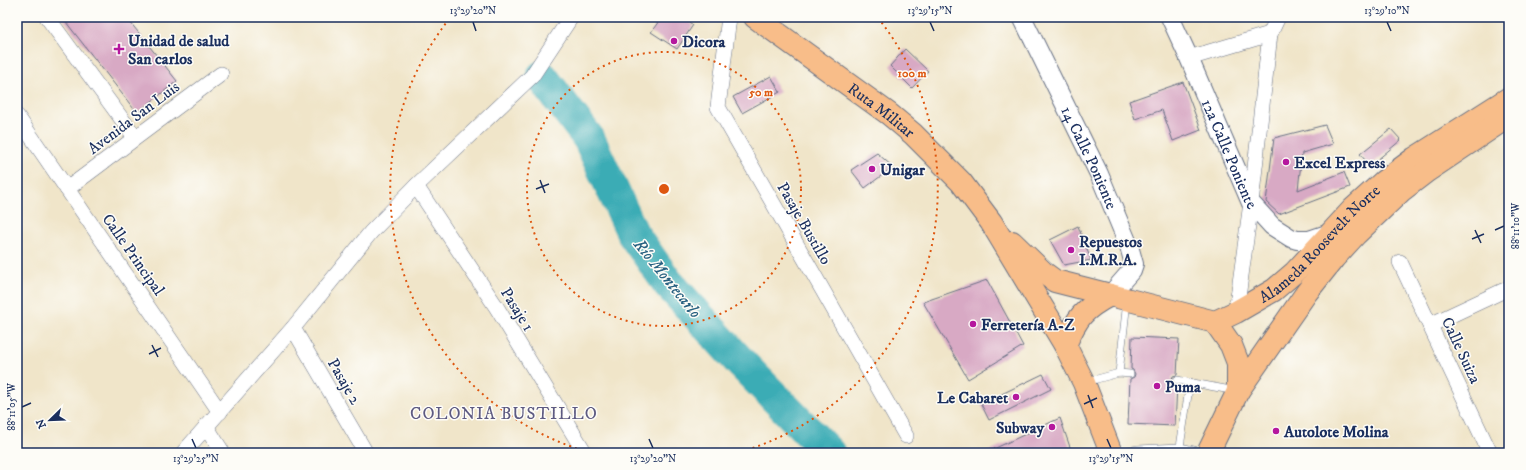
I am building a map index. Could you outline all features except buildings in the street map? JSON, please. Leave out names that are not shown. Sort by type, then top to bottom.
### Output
[{"type":"main road","name":"Ruta Militar","points":[[755,17],[770,23],[889,114],[913,134],[961,182],[991,222],[1065,344],[1084,383],[1111,453]]},
{"type":"main road","name":"Alameda Roosevelt Norte","points":[[1215,322],[1236,312],[1274,290],[1295,272],[1352,210],[1384,181],[1415,158],[1509,98]]},
{"type":"main road","name":"Alameda Roosevelt Norte","points":[[1207,453],[1238,391],[1307,292],[1334,258],[1400,191],[1509,116]]},
{"type":"main road","name":"Ruta Militar","points":[[991,222],[1044,273],[1055,281],[1118,298]]},
{"type":"main road","points":[[1065,344],[1074,323],[1083,313],[1096,302],[1118,298],[1215,322],[1231,345],[1238,363],[1238,391]]},
{"type":"street","points":[[47,17],[135,137]]},
{"type":"street","points":[[183,453],[293,328],[372,232],[416,186],[532,76],[571,17]]},
{"type":"street","name":"Pasaje Bustillo","points":[[729,17],[718,107],[906,436]]},
{"type":"street","name":"14 Calle Poniente","points":[[1022,17],[1099,174],[1129,246],[1134,264],[1118,298]]},
{"type":"street","name":"12a Calle Poniente","points":[[1170,17],[1251,203],[1272,226],[1291,238],[1297,240],[1309,240],[1330,233]]},
{"type":"street","points":[[1236,312],[1251,203],[1270,34],[1278,17]]},
{"type":"street","points":[[1189,58],[1270,34]]},
{"type":"street","name":"Avenida San Luis","points":[[67,189],[221,74]]},
{"type":"street","name":"Calle Principal","points":[[17,116],[220,412]]},
{"type":"street","name":"Pasaje 1","points":[[416,186],[497,308],[585,453]]},
{"type":"street","name":"Calle Suiza","points":[[1400,262],[1490,453]]},
{"type":"street","points":[[1430,325],[1509,288]]},
{"type":"street","name":"Pasaje 2","points":[[293,328],[366,453]]},
{"type":"street","points":[[206,426],[223,453]]},
{"type":"lane","points":[[1118,298],[1119,373]]},
{"type":"lane","points":[[1084,383],[1119,373],[1130,374]]},
{"type":"lane","points":[[1177,380],[1238,391]]},
{"type":"lane","points":[[1180,447],[1190,382]]},
{"type":"lane","points":[[1117,453],[1138,449],[1180,447],[1207,453]]},
{"type":"waterway","name":"Río Montecarlo","points":[[542,77],[589,139],[633,234],[668,283],[743,365],[829,453]]},
{"type":"place","name":"Dicora","points":[[674,41]]},
{"type":"place","name":"Unidad de salud San carlos","points":[[119,49]]},
{"type":"place","name":"Excel Express","points":[[1286,162]]},
{"type":"place","name":"Unigar","points":[[872,169]]},
{"type":"place","name":"Repuestos I.M.R.A.","points":[[1071,250]]},
{"type":"place","name":"Ferretería A-Z","points":[[973,324]]},
{"type":"place","name":"Puma","points":[[1157,386]]},
{"type":"place","name":"Le Cabaret","points":[[1016,397]]},
{"type":"place","name":"Subway","points":[[1052,427]]},
{"type":"place","name":"Autolote Molina","points":[[1276,431]]},
{"type":"district","name":"COLONIA BUSTILLO","points":[[504,413]]}]
